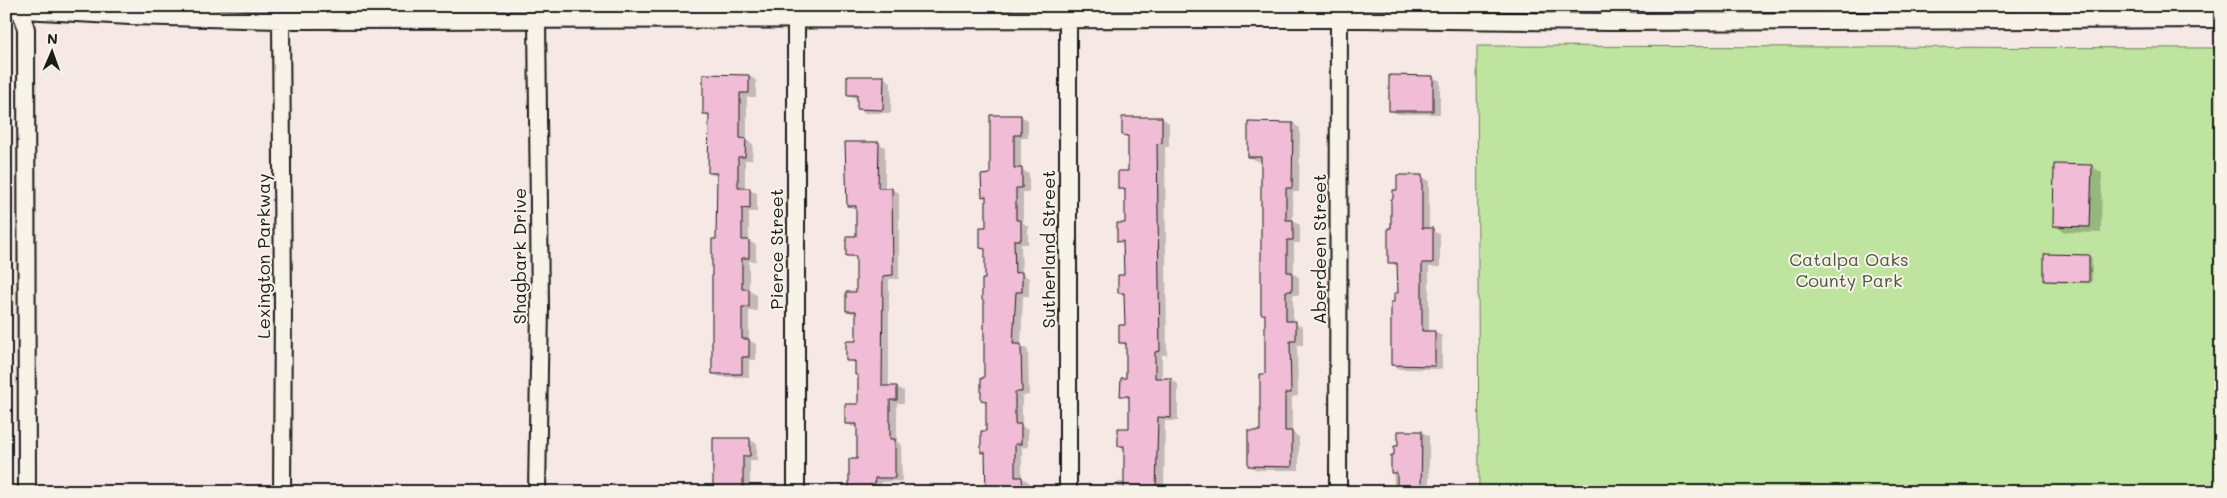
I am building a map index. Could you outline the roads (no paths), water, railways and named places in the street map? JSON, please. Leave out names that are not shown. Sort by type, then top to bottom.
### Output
[{"type":"street","points":[[15,8],[130,16],[252,13],[281,20],[796,12],[2098,13],[2221,19]]},
{"type":"street","points":[[15,8],[26,29],[28,492]]},
{"type":"street","name":"Pierce Street","points":[[796,12],[796,492]]},
{"type":"street","name":"Sutherland Street","points":[[1068,13],[1068,492]]},
{"type":"street","name":"Aberdeen Street","points":[[1338,492],[1340,13]]},
{"type":"street","name":"Shagbark Drive","points":[[528,15],[540,307],[537,492]]},
{"type":"street","name":"Lexington Parkway","points":[[281,20],[282,492]]},
{"type":"park label","name":"Catalpa Oaks County Park","points":[[1849,269]]}]
